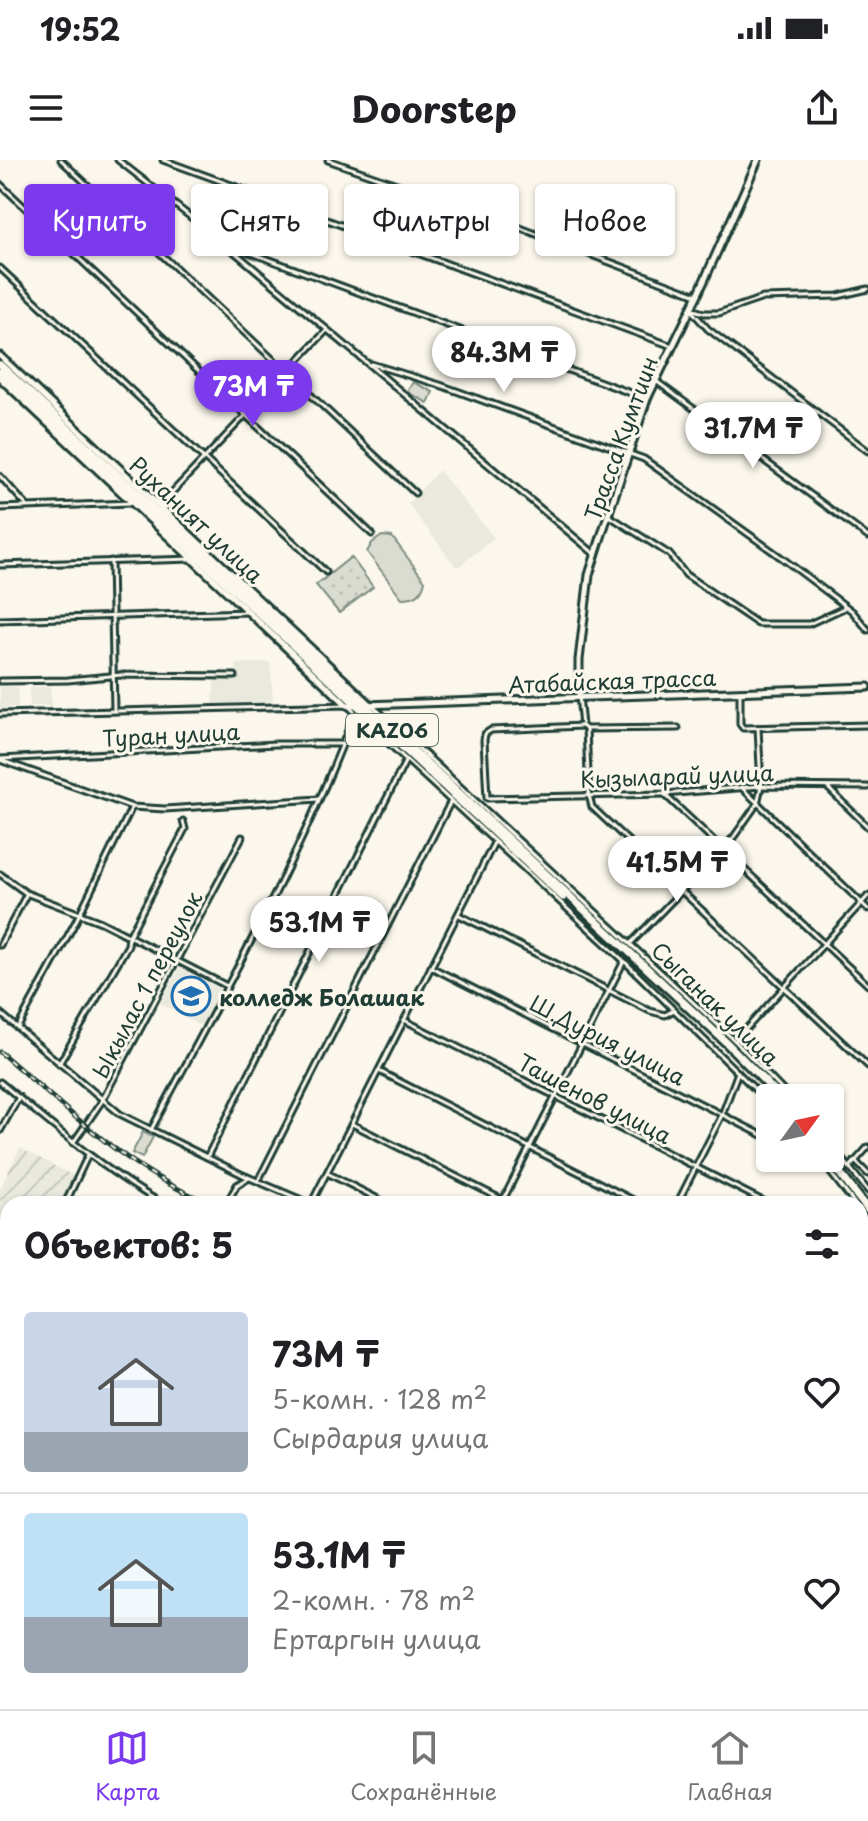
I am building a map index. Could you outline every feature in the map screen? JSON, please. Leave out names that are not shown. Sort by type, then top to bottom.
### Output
[{"type":"highway","name":"KАZ06","points":[[0,365],[763,1084]]},
{"type":"highway","name":"KАZ06","points":[[0,375],[364,705]]},
{"type":"highway","points":[[841,1172],[858,1196]]},
{"type":"highway","points":[[842,1172],[862,1196]]},
{"type":"main road","name":"Трасса Кумтиин","points":[[579,696],[579,660],[587,594],[608,515],[647,399],[698,295],[758,160]]},
{"type":"main road","name":"Руханият улица","points":[[0,356],[364,705]]},
{"type":"main road","name":"Руханият улица","points":[[0,375],[131,503],[347,705]]},
{"type":"main road","name":"Атабайская трасса","points":[[347,705],[868,687]]},
{"type":"street","points":[[61,160],[415,493]]},
{"type":"street","points":[[118,160],[191,217]]},
{"type":"street","points":[[163,160],[672,346]]},
{"type":"street","points":[[328,160],[698,295]]},
{"type":"street","points":[[0,184],[372,534]]},
{"type":"street","points":[[239,256],[596,555]]},
{"type":"street","points":[[258,256],[647,399]]},
{"type":"street","points":[[0,268],[326,572]]},
{"type":"street","points":[[690,309],[719,313],[763,298],[838,296],[868,289]]},
{"type":"street","points":[[690,309],[708,329],[868,451]]},
{"type":"street","points":[[159,506],[327,330]]},
{"type":"street","points":[[368,363],[440,385],[644,459],[846,607],[868,630]]},
{"type":"street","points":[[656,381],[868,537]]},
{"type":"street","points":[[0,476],[27,507]]},
{"type":"street","points":[[0,508],[131,503]]},
{"type":"street","points":[[608,515],[669,554],[686,575],[758,624],[809,624],[846,607]]},
{"type":"street","points":[[0,565],[192,559]]},
{"type":"street","points":[[111,561],[114,711]]},
{"type":"street","points":[[0,620],[249,612]]},
{"type":"street","points":[[0,681],[235,676]]},
{"type":"street","points":[[740,691],[740,724],[743,728],[868,725]]},
{"type":"street","points":[[579,696],[592,807],[868,1066]]},
{"type":"street","points":[[0,714],[347,705],[624,961],[756,1090]]},
{"type":"street","name":"Сыганак улица","points":[[364,705],[630,944],[735,1041],[776,1084]]},
{"type":"street","points":[[151,1130],[289,866],[350,725],[360,717]]},
{"type":"street","points":[[584,727],[678,728]]},
{"type":"street","name":"Кызыларай улица","points":[[584,727],[491,730],[485,734],[487,798],[664,794],[761,786],[868,787]]},
{"type":"street","points":[[630,944],[733,838],[757,804],[761,786],[758,728]]},
{"type":"street","name":"Туран улица","points":[[0,759],[275,744],[343,744]]},
{"type":"street","points":[[0,759],[132,807],[165,809],[319,799]]},
{"type":"street","points":[[207,1157],[406,759]]},
{"type":"street","points":[[741,787],[868,909]]},
{"type":"street","points":[[828,788],[868,827]]},
{"type":"street","points":[[664,794],[868,985]]},
{"type":"street","points":[[258,1181],[451,801]]},
{"type":"street","points":[[17,1028],[132,807]]},
{"type":"street","points":[[59,1064],[128,945],[129,936],[185,829],[183,821]]},
{"type":"street","name":"Ыкылас 1 переулок","points":[[73,1143],[102,1101],[242,837]]},
{"type":"street","points":[[316,1196],[495,842]]},
{"type":"street","points":[[0,874],[26,893],[129,936],[227,986]]},
{"type":"street","points":[[0,945],[26,893]]},
{"type":"street","points":[[735,1041],[868,896]]},
{"type":"street","points":[[459,915],[659,1015],[674,1010]]},
{"type":"street","points":[[505,1196],[624,961]]},
{"type":"street","name":"Ш.Дурия улица","points":[[431,967],[756,1132]]},
{"type":"street","points":[[0,1013],[120,1114],[293,1196]]},
{"type":"street","name":"Ташенов улица","points":[[406,1021],[753,1196]]},
{"type":"street","points":[[379,1071],[625,1196]]},
{"type":"street","points":[[681,1196],[722,1115],[738,1072]]},
{"type":"street","points":[[0,1082],[88,1155],[149,1196]]},
{"type":"street","points":[[0,1131],[19,1097]]},
{"type":"street","points":[[352,1124],[490,1196]]},
{"type":"street","points":[[850,1167],[868,1147]]},
{"type":"street","points":[[69,1196],[88,1155]]},
{"type":"street","points":[[844,1160],[868,1191]]},
{"type":"street","points":[[855,1161],[868,1174]]},
{"type":"street","points":[[830,1172],[849,1196]]},
{"type":"street","points":[[327,1173],[372,1196]]},
{"type":"street","points":[[231,1196],[237,1185],[250,1178]]},
{"type":"shaded area","points":[[413,382],[433,392],[428,403],[407,392]]},
{"type":"shaded area","points":[[439,470],[494,538],[457,568],[408,504]]},
{"type":"shaded area","points":[[382,536],[392,537],[425,581],[418,594],[402,598],[367,552],[372,543]]},
{"type":"shaded area","points":[[351,557],[373,587],[339,613],[316,585]]},
{"type":"shaded area","points":[[270,662],[273,701],[213,704],[214,679],[237,679],[236,664]]},
{"type":"shaded area","points":[[50,686],[52,706],[30,706],[29,688]]},
{"type":"shaded area","points":[[0,687],[18,687],[18,707],[0,708]]},
{"type":"shaded area","name":"колледж Болашак","points":[[180,968],[222,990],[202,1027],[160,1003]]},
{"type":"shaded area","points":[[143,1132],[153,1137],[142,1158],[132,1153]]},
{"type":"shaded area","points":[[20,1148],[74,1176],[65,1196],[0,1196],[0,1189]]},
{"type":"railway","points":[[0,1052],[74,1117],[126,1157],[194,1196]]},
{"type":"place","name":"колледж Болашак","points":[[191,996]]}]
